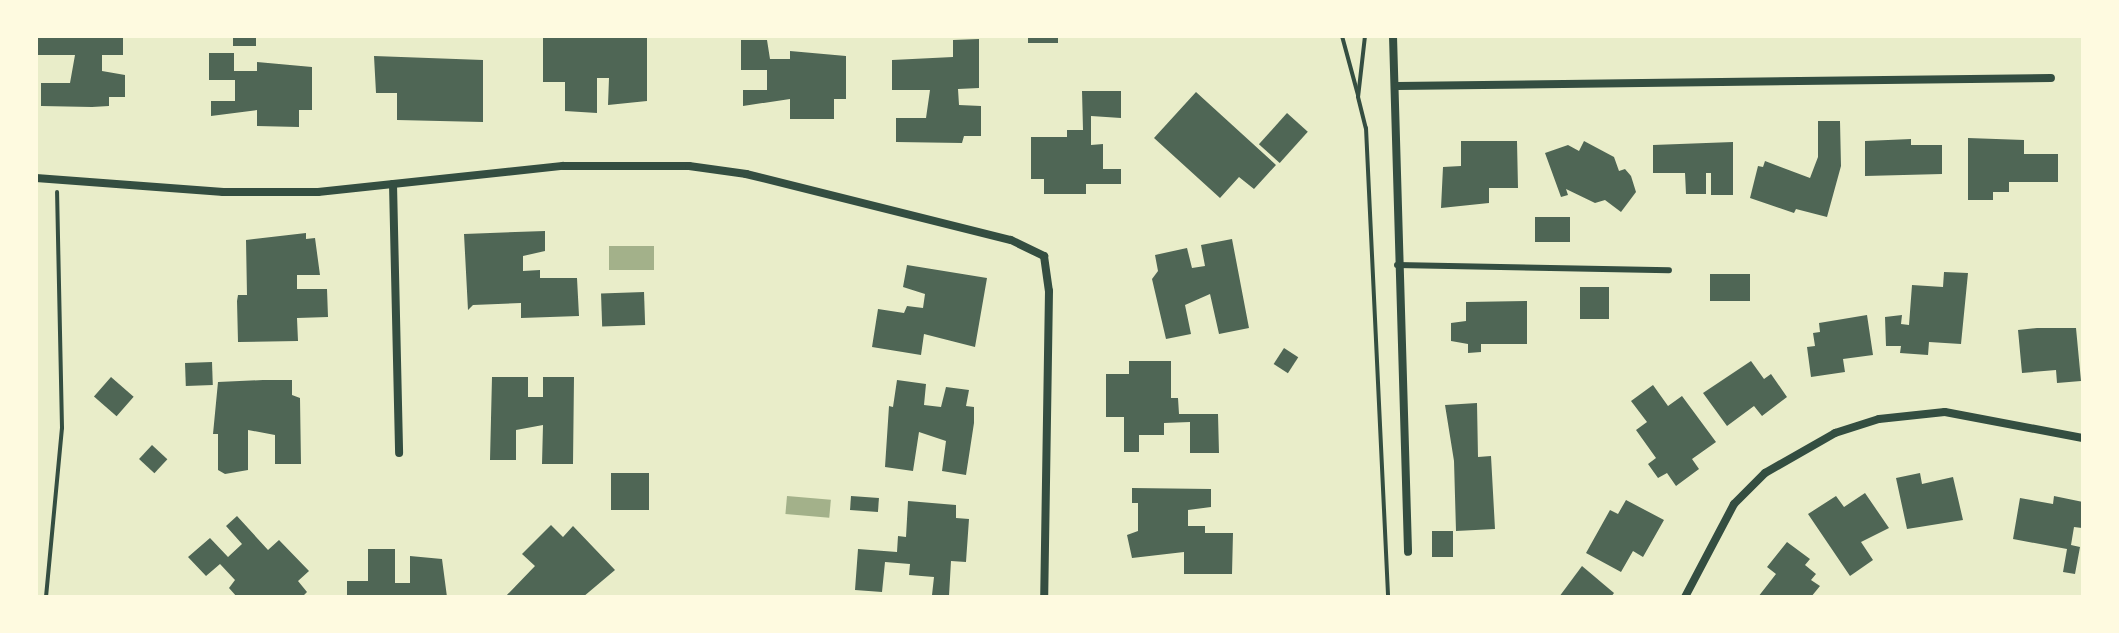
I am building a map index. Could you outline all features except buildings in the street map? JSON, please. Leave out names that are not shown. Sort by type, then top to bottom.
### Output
[{"type":"street","points":[[1393,36],[1397,86],[1397,265],[1408,552]]},
{"type":"street","points":[[1397,86],[2051,78]]},
{"type":"street","points":[[36,178],[238,192],[318,192],[563,166],[689,166],[746,174],[1011,240],[1044,256],[1049,291],[1044,597]]},
{"type":"street","points":[[393,184],[399,453]]},
{"type":"street","points":[[1685,597],[1734,504],[1765,473],[1835,433],[1879,419],[1945,412],[2083,438]]},
{"type":"lane","points":[[1397,265],[1669,270]]},
{"type":"path","points":[[1342,36],[1366,128],[1388,597]]},
{"type":"path","points":[[1358,97],[1365,36]]},
{"type":"path","points":[[46,597],[62,428],[57,180]]},
{"type":"shaded area","points":[[609,246],[654,246],[654,270],[609,270]]},
{"type":"shaded area","points":[[787,496],[831,500],[829,518],[785,514]]}]
